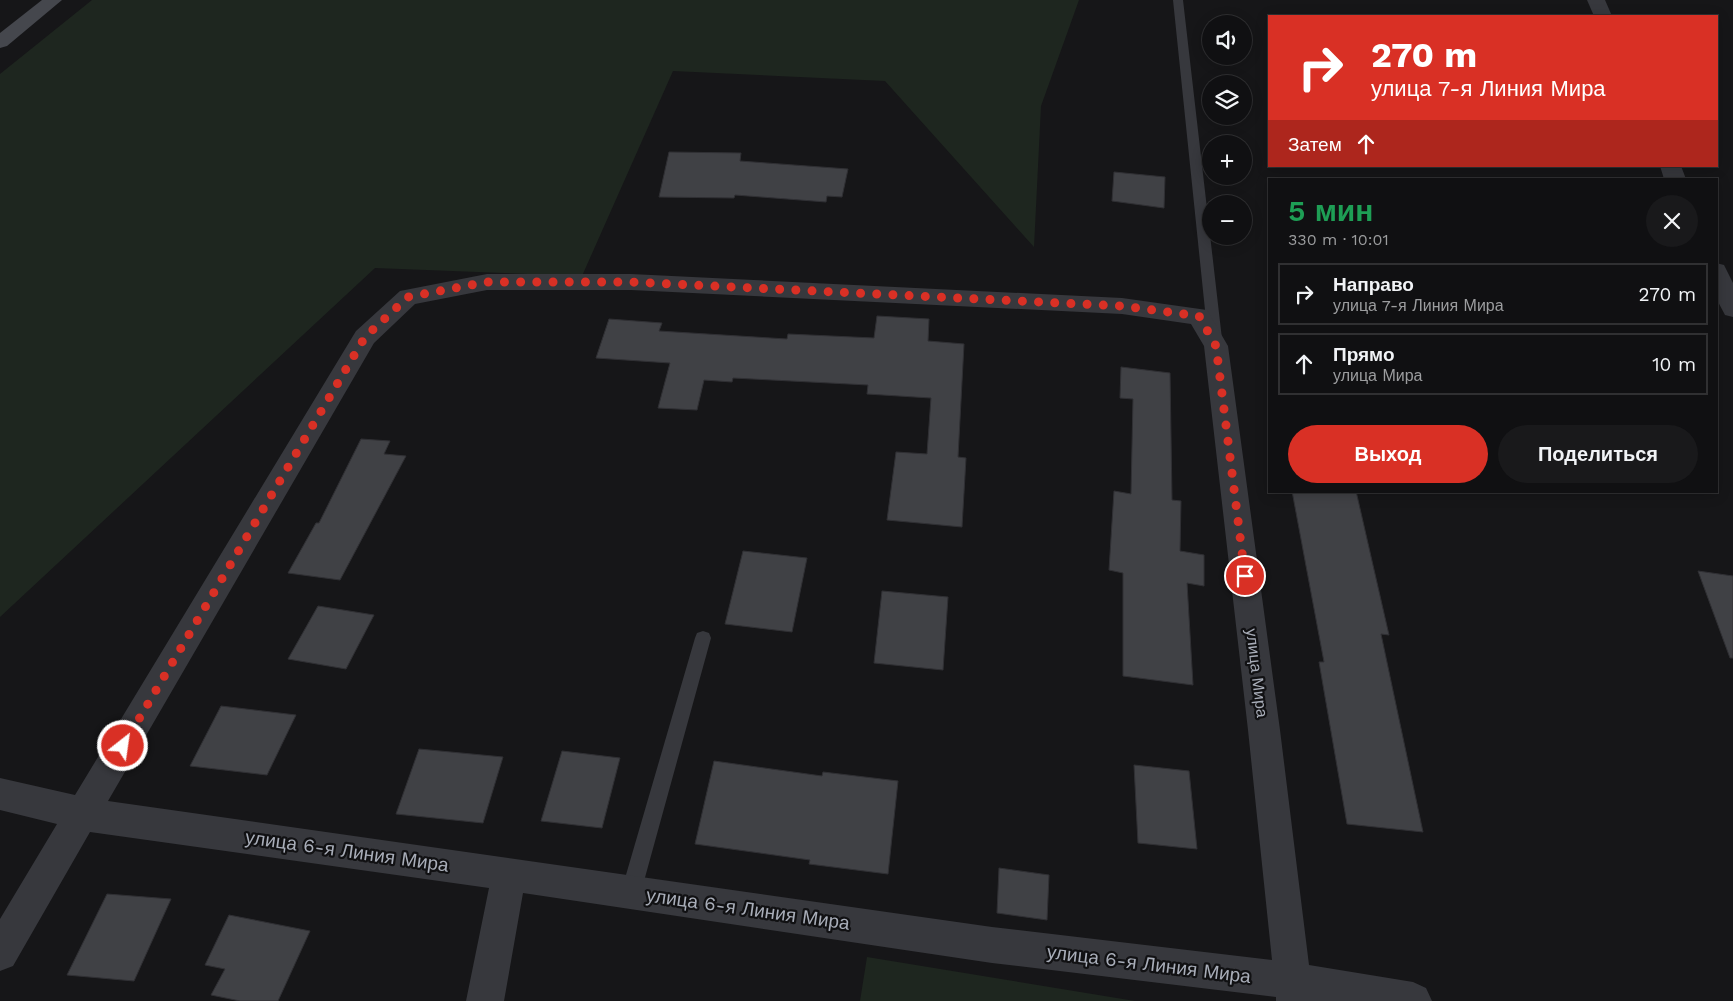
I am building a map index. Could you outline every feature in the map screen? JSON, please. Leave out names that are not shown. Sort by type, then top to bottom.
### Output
[{"type":"main road","points":[[0,42],[53,0]]},
{"type":"street","points":[[1596,0],[1603,15]]},
{"type":"street","points":[[1718,275],[1733,309]]},
{"type":"street","points":[[0,953],[365,337],[408,297],[487,282],[631,282],[1122,306],[1199,316],[1216,346]]},
{"type":"street","name":"улица Мира","points":[[1216,346],[1264,730],[1294,991]]},
{"type":"street","name":"улица 6-я Линия Мира","points":[[0,794],[83,814],[509,874],[1294,991],[1413,1001]]},
{"type":"street","points":[[485,1001],[509,874]]},
{"type":"lane","points":[[1178,0],[1216,346]]},
{"type":"lane","points":[[631,892],[703,638]]},
{"type":"shaded area","points":[[92,0],[1079,0],[1041,106],[1034,247],[885,81],[673,71],[582,276],[375,268],[0,617],[0,74]]},
{"type":"shaded area","points":[[867,957],[1135,1001],[860,1001]]},
{"type":"building","points":[[669,152],[741,153],[740,161],[848,169],[842,197],[827,196],[826,202],[735,195],[734,198],[659,197]]},
{"type":"building","points":[[1114,172],[1165,177],[1164,208],[1112,201]]},
{"type":"building","points":[[877,316],[929,319],[928,341],[964,344],[958,457],[966,458],[962,527],[887,520],[896,452],[927,454],[931,398],[867,394],[868,385],[733,378],[732,382],[704,380],[697,410],[658,408],[670,363],[596,358],[609,319],[662,323],[659,331],[787,339],[788,334],[874,338]]},
{"type":"building","points":[[1121,367],[1170,373],[1172,500],[1181,501],[1180,551],[1204,555],[1204,586],[1187,583],[1193,685],[1123,676],[1123,573],[1109,570],[1114,491],[1131,494],[1133,399],[1120,398]]},
{"type":"building","points":[[361,439],[390,441],[384,454],[406,456],[340,580],[288,573],[316,523],[319,523]]},
{"type":"building","points":[[1292,493],[1356,493],[1389,635],[1381,634],[1423,832],[1347,824],[1319,662],[1324,662]]},
{"type":"building","points":[[743,551],[807,558],[792,632],[725,624]]},
{"type":"building","points":[[1698,571],[1733,576],[1733,658],[1730,658]]},
{"type":"building","points":[[882,591],[948,597],[943,670],[874,663]]},
{"type":"building","points":[[318,606],[374,615],[346,669],[288,659]]},
{"type":"building","points":[[221,706],[296,715],[267,775],[190,766]]},
{"type":"building","points":[[419,749],[503,757],[483,823],[396,814]]},
{"type":"building","points":[[562,751],[620,758],[602,828],[541,821]]},
{"type":"building","points":[[714,761],[822,776],[823,772],[898,781],[888,874],[809,864],[810,860],[695,844]]},
{"type":"building","points":[[1134,765],[1189,771],[1197,849],[1138,843]]},
{"type":"building","points":[[999,868],[1049,875],[1047,920],[997,913]]},
{"type":"building","points":[[107,894],[171,899],[134,981],[67,975]]},
{"type":"building","points":[[229,915],[310,931],[278,1001],[240,1001],[211,995],[225,969],[205,965]]},
{"type":"route","points":[[123,746],[365,337],[408,297],[487,282],[631,282],[1122,306],[1199,316],[1216,346],[1245,576]]}]
